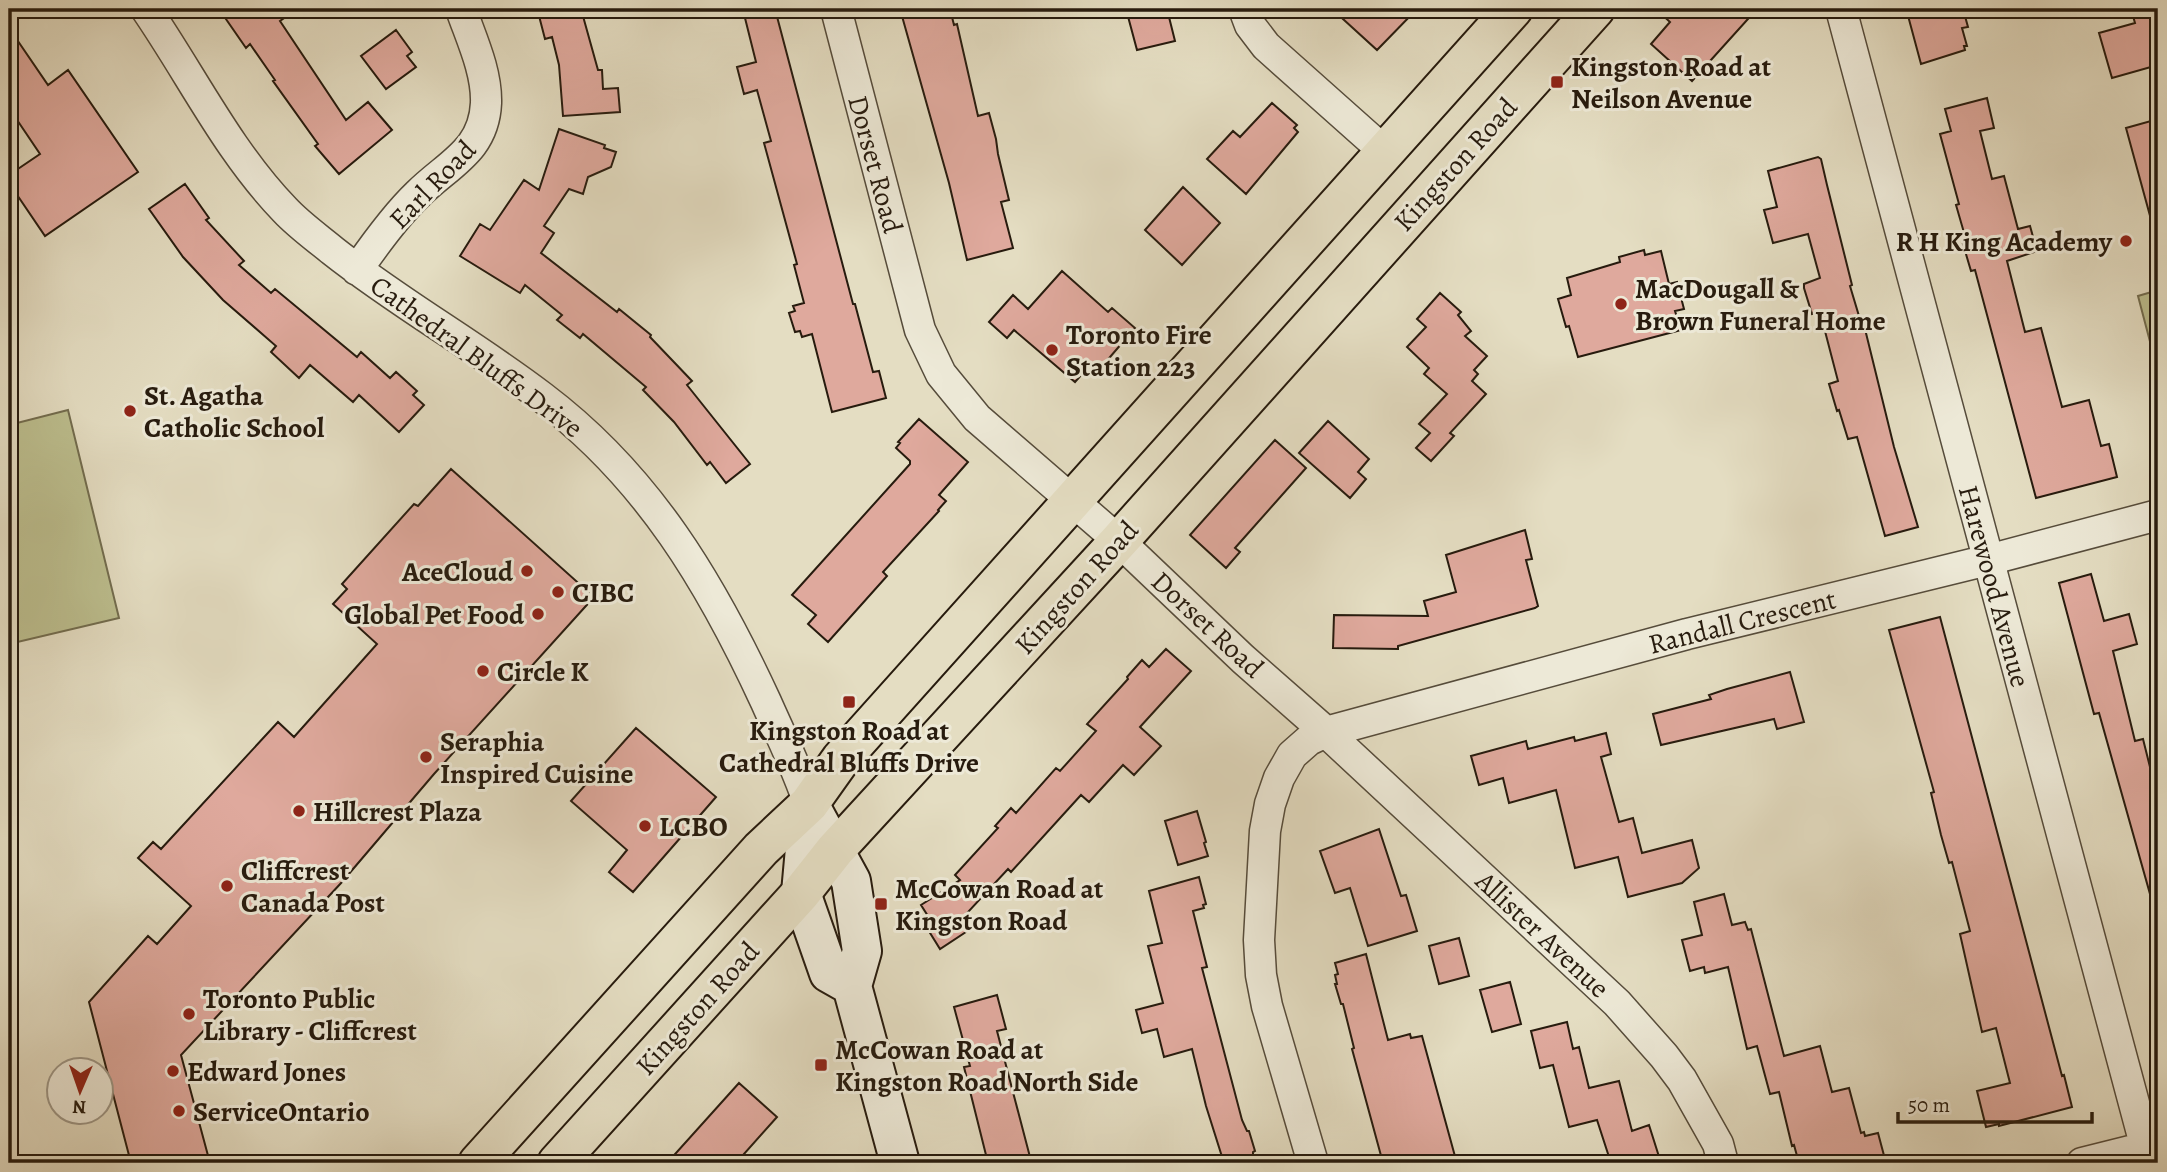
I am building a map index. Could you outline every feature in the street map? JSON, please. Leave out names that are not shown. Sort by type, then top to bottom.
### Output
[{"type":"main road","points":[[478,1163],[761,849],[809,804],[841,759],[1513,9]]},
{"type":"main road","name":"Kingston Road","points":[[557,1163],[801,893],[835,850],[1119,541],[1595,9]]},
{"type":"street","name":"Cathedral Bluffs Drive","points":[[146,9],[223,132],[259,181],[302,227],[357,270],[541,396],[579,427],[649,501],[672,530],[729,625],[794,761],[809,804]]},
{"type":"street","name":"Earl Road","points":[[357,270],[417,194],[460,160],[480,134],[486,103],[484,79],[461,9]]},
{"type":"street","name":"Dorset Road","points":[[836,9],[920,330],[940,374],[977,418],[1119,541],[1326,732]]},
{"type":"street","points":[[1244,9],[1250,25],[1266,46],[1385,152]]},
{"type":"street","name":"Harewood Avenue","points":[[1841,9],[1988,560],[2151,1151]]},
{"type":"street","name":"Randall Crescent","points":[[1326,732],[1687,634],[2158,515]]},
{"type":"street","points":[[1313,1163],[1267,1006],[1261,975],[1259,940],[1265,831],[1270,804],[1279,778],[1292,755],[1309,740],[1326,732]]},
{"type":"street","name":"Allister Avenue","points":[[1326,732],[1617,1003],[1682,1080],[1718,1144],[1723,1163]]},
{"type":"street","points":[[809,804],[851,881],[862,951],[852,986],[900,1163]]},
{"type":"street","points":[[809,804],[801,893],[829,972],[852,986]]},
{"type":"street","points":[[2082,1163],[2151,1151]]},
{"type":"green space","points":[[2158,290],[2158,372],[2138,296]]},
{"type":"green space","points":[[68,410],[119,618],[9,644],[9,425]]},
{"type":"building","points":[[219,9],[297,9],[280,21],[346,120],[368,102],[392,130],[339,174],[315,146],[318,144],[250,44],[246,48]]},
{"type":"building","points":[[549,9],[581,9],[598,70],[602,70],[603,89],[618,88],[620,112],[563,116],[559,65],[552,37],[545,39],[538,12]]},
{"type":"building","points":[[775,9],[853,304],[873,372],[879,371],[886,398],[832,412],[812,334],[802,337],[800,331],[795,332],[789,313],[795,311],[793,306],[804,303],[794,265],[797,264],[764,143],[771,141],[757,90],[744,94],[737,67],[756,62],[744,14]]},
{"type":"building","points":[[900,9],[950,9],[954,25],[957,24],[978,116],[989,113],[996,139],[1009,200],[1001,202],[1013,248],[967,260],[949,183]]},
{"type":"building","points":[[1126,9],[1167,9],[1175,41],[1137,50]]},
{"type":"building","points":[[1332,9],[1417,9],[1377,50]]},
{"type":"building","points":[[1656,9],[1757,9],[1692,81],[1651,44],[1670,22]]},
{"type":"building","points":[[1918,9],[1963,9],[1968,27],[1962,28],[1967,46],[1964,46],[1965,50],[1921,64],[1907,12]]},
{"type":"building","points":[[2131,9],[2158,9],[2158,65],[2112,78],[2099,33],[2135,23]]},
{"type":"building","points":[[9,28],[48,85],[68,70],[138,172],[45,236],[9,183],[9,175],[40,154],[9,108]]},
{"type":"building","points":[[396,30],[412,52],[407,56],[416,67],[386,89],[361,56]]},
{"type":"building","points":[[1987,98],[1994,128],[1980,131],[1992,179],[2004,176],[2018,229],[2030,226],[2037,251],[2007,261],[2025,332],[2041,328],[2062,407],[2089,400],[2101,446],[2109,444],[2117,477],[2036,498],[1975,270],[1971,271],[1963,244],[1967,243],[1956,205],[1959,204],[1940,134],[1951,131],[1945,109]]},
{"type":"building","points":[[1272,103],[1297,125],[1294,128],[1298,132],[1246,194],[1207,159],[1233,131],[1240,137]]},
{"type":"building","points":[[2158,119],[2158,222],[2152,223],[2126,128]]},
{"type":"building","points":[[559,129],[605,145],[604,148],[616,152],[611,167],[588,177],[583,194],[569,189],[544,226],[554,233],[541,253],[651,335],[692,381],[687,385],[750,464],[726,483],[710,462],[707,465],[674,422],[643,390],[646,387],[583,334],[580,338],[557,320],[562,315],[525,285],[520,293],[460,256],[480,224],[490,230],[524,180],[539,190]]},
{"type":"building","points":[[1818,157],[1821,159],[1852,285],[1850,286],[1862,326],[1864,325],[1894,447],[1918,527],[1885,536],[1857,437],[1848,439],[1829,384],[1838,381],[1820,312],[1812,314],[1804,288],[1804,284],[1820,278],[1808,234],[1773,243],[1764,210],[1777,207],[1768,171]]},
{"type":"building","points":[[185,184],[209,218],[206,220],[244,261],[239,265],[271,293],[275,289],[357,357],[361,352],[390,378],[396,372],[417,391],[413,395],[424,405],[399,432],[359,395],[353,402],[310,365],[299,378],[271,352],[276,346],[223,300],[183,257],[149,209]]},
{"type":"building","points":[[1183,187],[1220,223],[1182,265],[1145,230]]},
{"type":"building","name":"MacDougall & Brown Funeral Home","points":[[1644,250],[1645,255],[1661,251],[1669,284],[1677,282],[1684,309],[1675,311],[1681,330],[1578,357],[1558,299],[1571,295],[1567,278],[1620,262],[1619,257]]},
{"type":"building","points":[[1062,271],[1108,312],[1112,308],[1135,328],[1098,371],[1091,364],[1075,382],[1014,330],[1007,338],[989,322],[1013,295],[1028,309]]},
{"type":"building","points":[[1440,293],[1461,312],[1458,315],[1471,331],[1465,336],[1487,356],[1474,370],[1478,374],[1472,381],[1486,394],[1450,433],[1454,436],[1431,461],[1416,448],[1430,433],[1419,424],[1447,394],[1424,374],[1429,368],[1407,347],[1426,327],[1417,319]]},
{"type":"building","points":[[919,419],[968,462],[939,495],[946,501],[939,511],[883,572],[887,576],[828,642],[808,624],[816,615],[792,595],[910,464],[896,448],[900,443],[898,442]]},
{"type":"building","points":[[1328,421],[1369,459],[1358,472],[1366,479],[1350,498],[1299,453]]},
{"type":"building","points":[[1275,440],[1306,468],[1235,548],[1240,552],[1226,568],[1190,535]]},
{"type":"building","name":"Hillcrest Plaza","points":[[451,469],[594,597],[434,774],[342,882],[181,1055],[210,1163],[131,1163],[116,1106],[116,1056],[103,1056],[89,1002],[148,936],[157,944],[191,906],[138,858],[153,842],[161,849],[278,722],[294,737],[377,644],[333,604],[347,589],[342,584],[414,504],[418,506]]},
{"type":"building","points":[[1525,530],[1532,559],[1526,560],[1538,606],[1535,608],[1398,646],[1398,649],[1333,648],[1334,615],[1428,616],[1424,601],[1456,592],[1446,555]]},
{"type":"building","points":[[2091,574],[2104,621],[2129,614],[2137,644],[2113,651],[2135,741],[2143,739],[2158,799],[2158,900],[2152,901],[2099,713],[2094,714],[2059,583]]},
{"type":"building","points":[[1940,617],[2072,1107],[1999,1126],[1986,1127],[1977,1091],[2010,1083],[1996,1028],[1982,1032],[1960,934],[1970,931],[1952,862],[1949,863],[1941,835],[1931,793],[1934,792],[1889,630]]},
{"type":"building","points":[[1166,649],[1191,671],[1140,727],[1161,746],[1134,775],[1123,765],[1089,802],[1081,795],[1011,872],[1008,869],[967,913],[975,926],[940,949],[927,928],[933,924],[921,905],[960,880],[955,875],[998,828],[995,826],[1011,808],[1016,813],[1056,768],[1060,771],[1096,731],[1087,724],[1142,660],[1149,667]]},
{"type":"building","points":[[1790,672],[1804,722],[1777,729],[1774,719],[1661,745],[1653,714],[1711,699],[1709,695]]},
{"type":"building","name":"LCBO","points":[[636,728],[716,797],[633,892],[609,872],[627,850],[571,801]]},
{"type":"building","points":[[1606,733],[1611,754],[1601,757],[1619,822],[1633,818],[1642,853],[1692,840],[1699,868],[1682,883],[1628,897],[1618,857],[1575,868],[1556,790],[1509,803],[1503,778],[1479,785],[1471,756],[1526,741],[1528,749],[1574,737],[1575,741]]},
{"type":"building","points":[[1197,811],[1208,856],[1178,865],[1165,821]]},
{"type":"building","points":[[1379,829],[1401,896],[1406,895],[1417,931],[1368,946],[1350,888],[1335,893],[1320,851]]},
{"type":"building","points":[[1199,877],[1206,904],[1203,905],[1204,908],[1193,911],[1207,967],[1202,968],[1242,1120],[1249,1131],[1255,1151],[1253,1156],[1224,1163],[1192,1049],[1164,1057],[1157,1029],[1142,1033],[1136,1010],[1163,1003],[1148,946],[1162,943],[1149,891]]},
{"type":"building","points":[[1724,894],[1732,925],[1745,922],[1748,930],[1751,929],[1784,1056],[1820,1046],[1832,1092],[1849,1088],[1861,1133],[1864,1132],[1865,1136],[1878,1133],[1886,1163],[1799,1163],[1794,1145],[1792,1146],[1779,1092],[1770,1094],[1757,1046],[1747,1049],[1728,967],[1705,973],[1704,967],[1690,971],[1682,940],[1702,935],[1694,902]]},
{"type":"building","points":[[1459,938],[1469,976],[1439,984],[1429,946]]},
{"type":"building","points":[[1366,954],[1388,1040],[1410,1034],[1411,1038],[1422,1036],[1456,1160],[1443,1163],[1383,1163],[1352,1049],[1354,1048],[1343,1004],[1335,984],[1335,975],[1338,974],[1335,963]]},
{"type":"building","points":[[1510,982],[1521,1024],[1492,1032],[1480,990]]},
{"type":"building","points":[[997,995],[1006,1029],[997,1031],[1030,1157],[1006,1163],[988,1163],[964,1067],[970,1066],[954,1007]]},
{"type":"building","points":[[1567,1022],[1573,1049],[1579,1047],[1589,1088],[1619,1081],[1632,1131],[1649,1125],[1661,1163],[1611,1163],[1597,1120],[1569,1127],[1553,1065],[1540,1068],[1531,1031]]},
{"type":"building","points":[[739,1083],[777,1117],[736,1163],[667,1163]]},
{"type":"place","name":"Kingston Road at Neilson Avenue","points":[[1557,82]]},
{"type":"place","name":"R H King Academy","points":[[2126,241]]},
{"type":"place","name":"MacDougall & Brown Funeral Home","points":[[1621,304]]},
{"type":"place","name":"Toronto Fire Station 223","points":[[1052,350]]},
{"type":"place","name":"St. Agatha Catholic School","points":[[130,411]]},
{"type":"place","name":"AceCloud","points":[[527,571]]},
{"type":"place","name":"CIBC","points":[[558,592]]},
{"type":"place","name":"Global Pet Food","points":[[538,614]]},
{"type":"place","name":"Circle K","points":[[483,671]]},
{"type":"place","name":"Kingston Road at Cathedral Bluffs Drive","points":[[849,702]]},
{"type":"place","name":"Seraphia Inspired Cuisine","points":[[426,757]]},
{"type":"place","name":"Hillcrest Plaza","points":[[299,811]]},
{"type":"place","name":"LCBO","points":[[645,826]]},
{"type":"place","name":"Cliffcrest Canada Post","points":[[227,886]]},
{"type":"place","name":"McCowan Road at Kingston Road","points":[[881,904]]},
{"type":"place","name":"Toronto Public Library - Cliffcrest","points":[[189,1014]]},
{"type":"place","name":"McCowan Road at Kingston Road North Side","points":[[821,1065]]},
{"type":"place","name":"Edward Jones","points":[[173,1071]]},
{"type":"place","name":"ServiceOntario","points":[[179,1111]]}]
